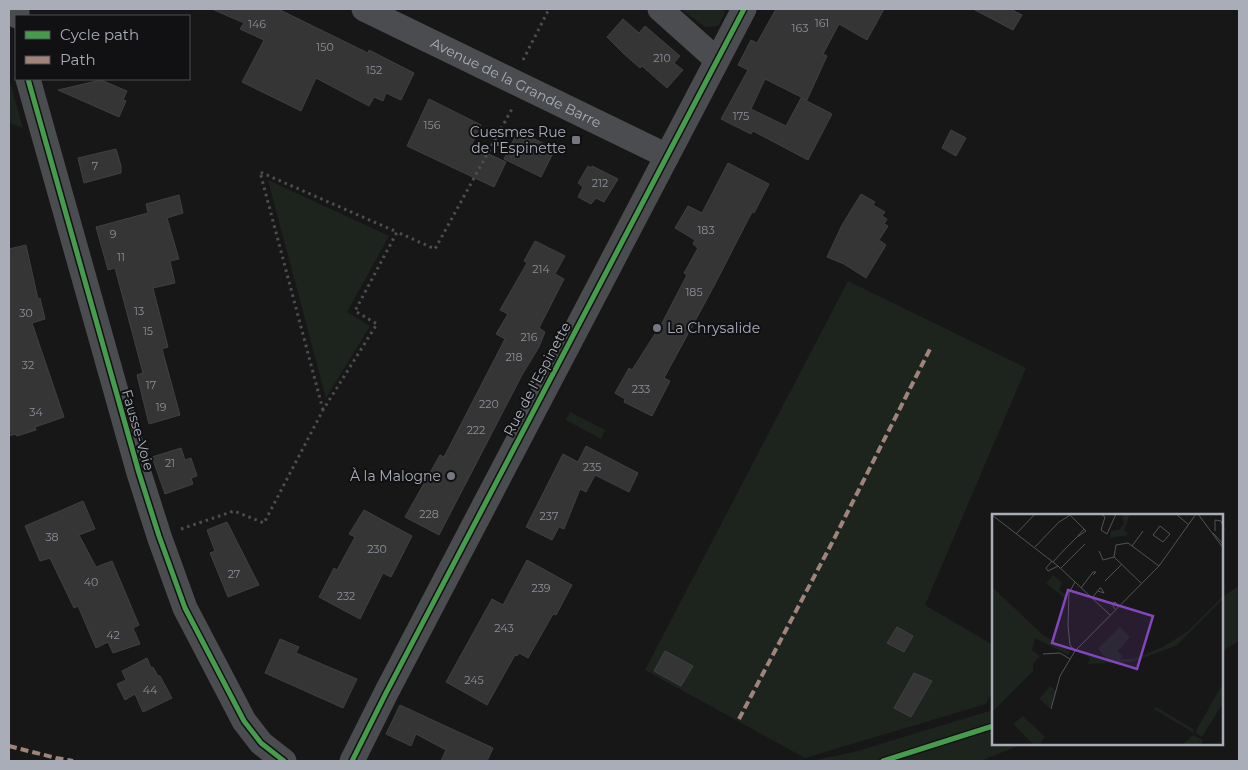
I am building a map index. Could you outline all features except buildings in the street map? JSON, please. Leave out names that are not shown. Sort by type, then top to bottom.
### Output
[{"type":"street","name":"Avenue de la Grande Barre","points":[[364,9],[667,156]]},
{"type":"street","points":[[660,9],[718,60]]},
{"type":"street","name":"Rue de l'Espinette","points":[[352,761],[744,9]]},
{"type":"street","name":"Fausse-Voie","points":[[28,80],[139,473],[185,608],[244,721],[261,743],[284,761]]},
{"type":"path","points":[[323,410],[260,172],[435,249],[524,87],[519,68],[549,9]]},
{"type":"path","points":[[159,536],[234,511],[264,523],[323,410],[377,324],[355,312],[397,232]]},
{"type":"shaded area","points":[[681,9],[724,9],[725,13],[718,26],[705,27]]},
{"type":"shaded area","points":[[9,79],[23,128],[9,123]]},
{"type":"shaded area","points":[[268,180],[389,236],[347,312],[370,326],[326,398]]},
{"type":"shaded area","points":[[848,281],[1026,368],[925,605],[992,644],[992,692],[986,704],[805,758],[645,670]]},
{"type":"shaded area","points":[[570,412],[605,430],[601,439],[566,420]]},
{"type":"shaded area","points":[[1239,586],[1239,641],[1223,650],[1223,596]]},
{"type":"shaded area","points":[[992,710],[992,745],[1021,745],[980,761],[811,761],[854,752]]},
{"type":"marked path","points":[[739,719],[834,539],[931,347]]},
{"type":"marked path","points":[[9,746],[73,761]]},
{"type":"cycle path","points":[[352,761],[744,9]]},
{"type":"cycle path","points":[[28,80],[139,473],[185,608],[244,721],[261,743],[284,761]]},
{"type":"cycle path","points":[[883,761],[992,726]]},
{"type":"place","name":"Cuesmes Rue de l'Espinette","points":[[576,140]]},
{"type":"place","name":"La Chrysalide","points":[[657,328]]},
{"type":"place","name":"À la Malogne","points":[[451,476]]}]
